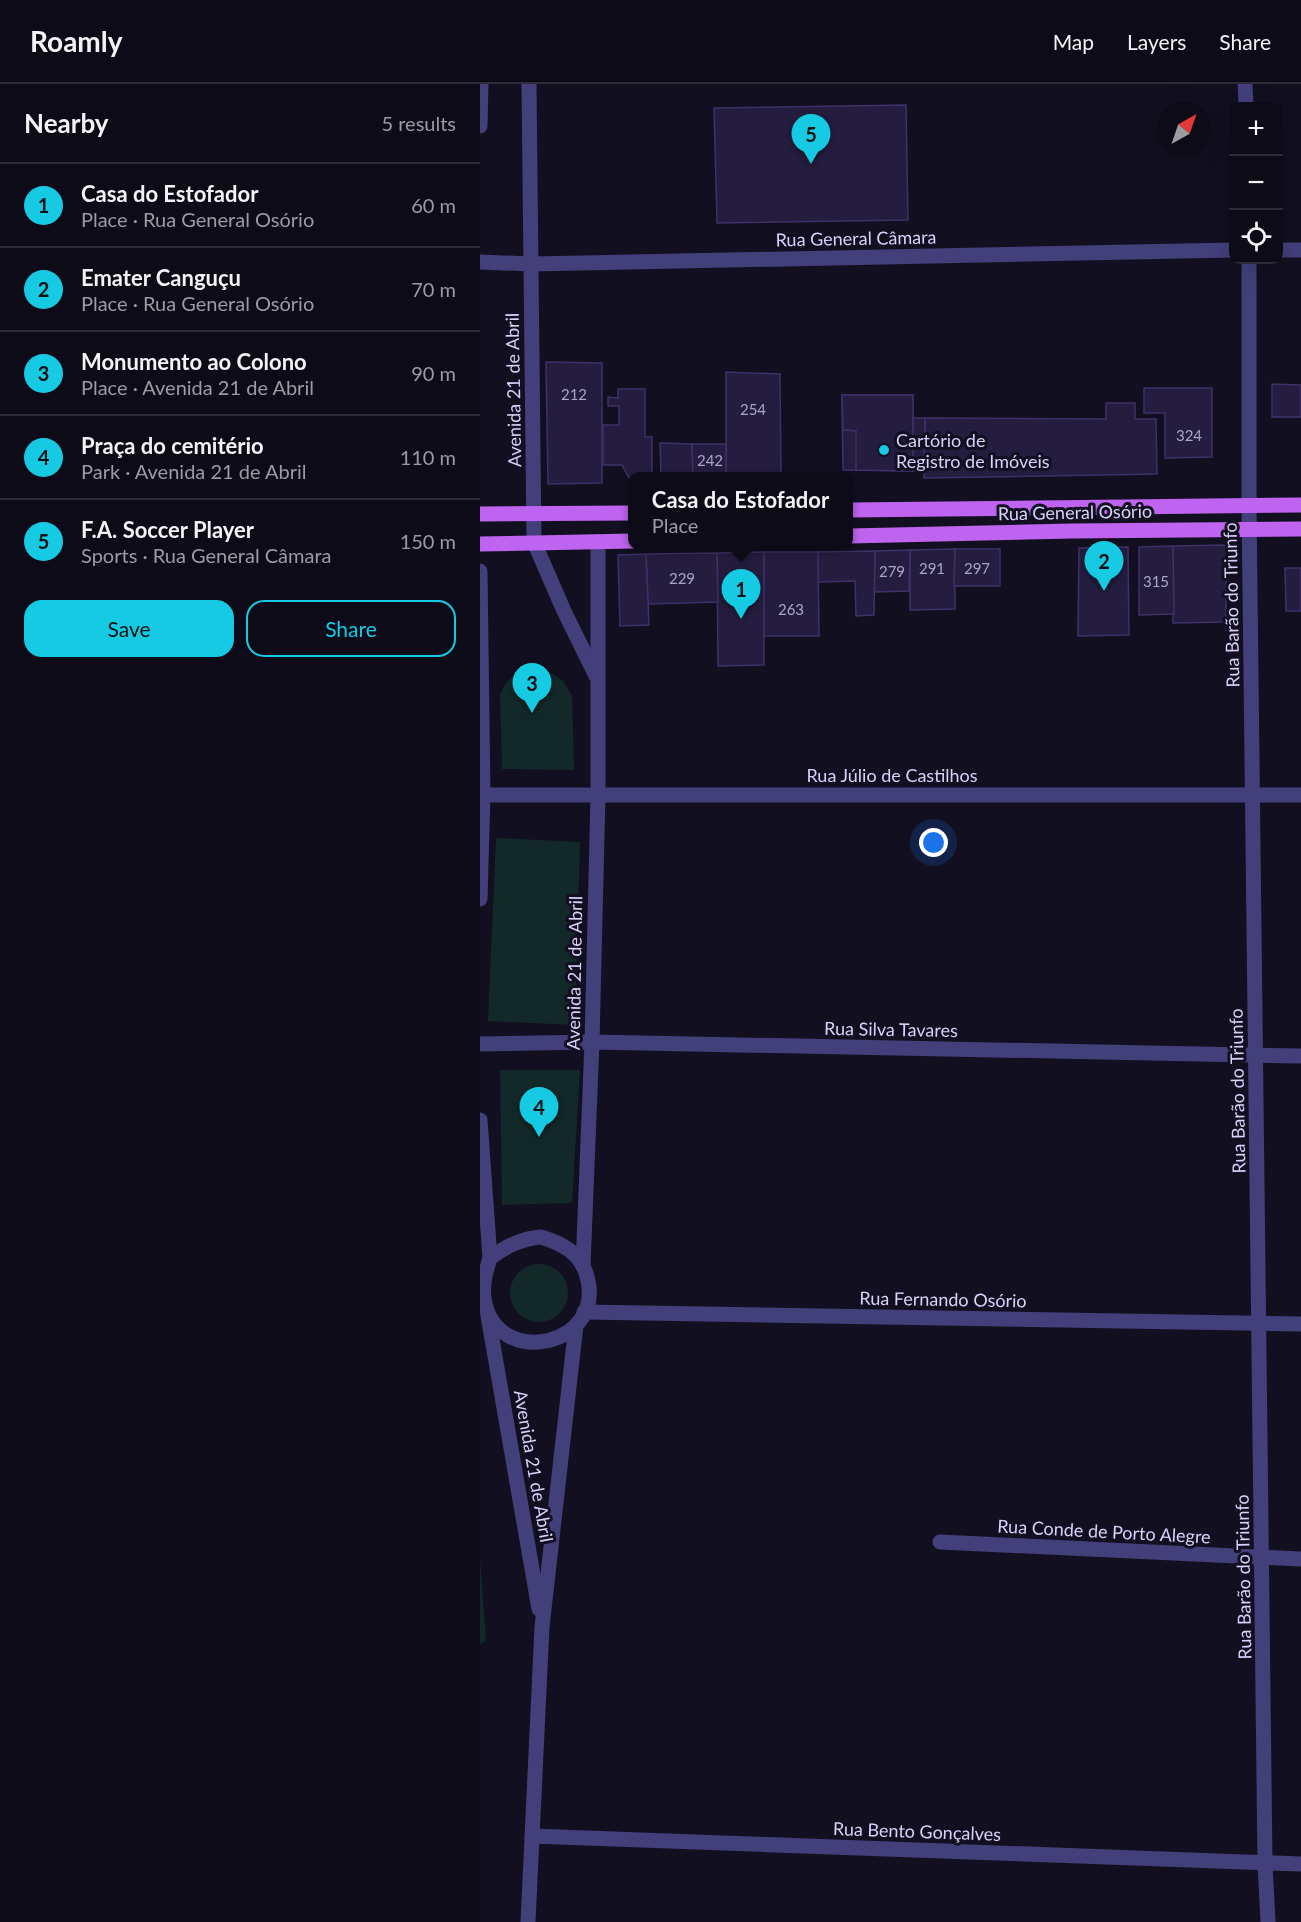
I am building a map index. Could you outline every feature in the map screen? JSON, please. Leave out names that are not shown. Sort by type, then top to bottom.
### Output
[{"type":"main road","name":"Rua General Osório","points":[[853,510],[1301,505]]},
{"type":"main road","points":[[480,514],[628,513]]},
{"type":"main road","name":"Rua General Osório","points":[[853,536],[1301,529]]},
{"type":"main road","points":[[480,544],[628,541]]},
{"type":"street","points":[[480,126],[481,84]]},
{"type":"street","name":"Avenida 21 de Abril","points":[[529,84],[534,542],[598,681]]},
{"type":"street","points":[[1245,84],[1246,102]]},
{"type":"street","name":"Rua General Câmara","points":[[480,262],[531,264],[1229,250]]},
{"type":"street","points":[[1283,250],[1301,250]]},
{"type":"street","name":"Rua Barão do Triunfo","points":[[1249,264],[1249,505],[1265,1863],[1268,1922]]},
{"type":"street","name":"Avenida 21 de Abril","points":[[583,1266],[592,1042],[598,795],[598,542]]},
{"type":"street","points":[[480,571],[483,795],[480,899]]},
{"type":"street","name":"Rua Júlio de Castilhos","points":[[483,795],[1301,795]]},
{"type":"street","name":"Rua Silva Tavares","points":[[480,1044],[592,1042],[1301,1056]]},
{"type":"street","points":[[480,1120],[485,1268],[483,1285],[487,1311],[497,1326],[511,1337],[528,1343],[546,1342],[562,1336],[580,1319],[589,1298],[589,1283],[583,1266],[573,1252],[558,1242],[541,1237],[524,1239],[507,1246],[485,1268]]},
{"type":"street","name":"Avenida 21 de Abril","points":[[487,1311],[542,1627]]},
{"type":"street","name":"Avenida 21 de Abril","points":[[528,1922],[542,1627],[580,1319]]},
{"type":"street","name":"Rua Fernando Osório","points":[[580,1319],[1301,1324]]},
{"type":"street","name":"Rua Conde de Porto Alegre","points":[[940,1542],[1301,1559]]},
{"type":"street","name":"Rua Bento Gonçalves","points":[[532,1836],[1301,1864]]},
{"type":"green space","points":[[532,668],[544,670],[563,681],[572,696],[574,770],[502,769],[500,694],[516,673]]},
{"type":"green space","points":[[496,838],[580,842],[575,1025],[488,1021]]},
{"type":"green space","points":[[500,1070],[580,1070],[572,1203],[502,1205]]},
{"type":"green space","points":[[539,1264],[555,1269],[563,1277],[568,1293],[563,1309],[555,1317],[539,1322],[523,1317],[515,1309],[510,1293],[515,1277],[523,1269]]},
{"type":"green space","points":[[480,1560],[486,1641],[480,1644]]},
{"type":"building","points":[[906,105],[908,220],[717,223],[714,108]]},
{"type":"building","points":[[546,362],[602,363],[602,483],[548,484]]},
{"type":"building","points":[[726,372],[780,374],[781,472],[726,472]]},
{"type":"building","points":[[1272,384],[1301,385],[1301,417],[1272,417]]},
{"type":"building","points":[[1144,388],[1212,388],[1212,457],[1165,458],[1165,413],[1144,413]]},
{"type":"building","points":[[618,389],[645,389],[645,437],[652,437],[652,472],[628,472],[628,476],[622,465],[603,465],[603,425],[619,425],[619,406],[608,406],[608,397],[618,398]]},
{"type":"building","name":"Cartório de Registro de Imóveis","points":[[842,395],[913,395],[913,471],[843,470]]},
{"type":"building","name":"Cartório de Registro de Imóveis","points":[[842,395],[913,395],[913,471],[856,470],[856,431],[843,430]]},
{"type":"building","points":[[1106,403],[1135,403],[1135,419],[1156,419],[1157,474],[924,478],[925,418],[1106,419]]},
{"type":"building","points":[[913,418],[925,418],[924,470],[913,471]]},
{"type":"building","points":[[660,443],[692,444],[693,472],[661,472]]},
{"type":"building","points":[[692,444],[726,444],[726,472],[693,472]]},
{"type":"building","points":[[1226,545],[1226,622],[1173,623],[1173,546]]},
{"type":"building","points":[[1173,546],[1174,614],[1139,615],[1139,547]]},
{"type":"building","points":[[1128,547],[1129,635],[1078,636],[1079,548]]},
{"type":"building","points":[[955,549],[955,609],[910,610],[910,550]]},
{"type":"building","points":[[955,549],[1000,549],[1000,586],[954,586]]},
{"type":"building","points":[[910,550],[909,591],[874,592],[875,551]]},
{"type":"building","points":[[875,551],[874,615],[856,616],[855,581],[818,582],[818,552]]},
{"type":"building","points":[[764,552],[764,665],[718,666],[717,553]]},
{"type":"building","points":[[764,552],[818,552],[819,636],[764,636]]},
{"type":"building","points":[[717,553],[718,602],[648,604],[646,554]]},
{"type":"building","points":[[646,554],[649,625],[620,626],[618,555]]},
{"type":"building","points":[[1285,568],[1301,568],[1301,611],[1286,611]]},
{"type":"place","name":"F.A. Soccer Player","points":[[811,164]]},
{"type":"place","name":"Cartório de Registro de Imóveis","points":[[884,450]]},
{"type":"place","name":"Emater Canguçu","points":[[1104,591]]},
{"type":"place","name":"Casa do Estofador","points":[[741,619]]},
{"type":"place","name":"Monumento ao Colono","points":[[532,713]]},
{"type":"place","name":"Praça do cemitério","points":[[539,1137]]}]
